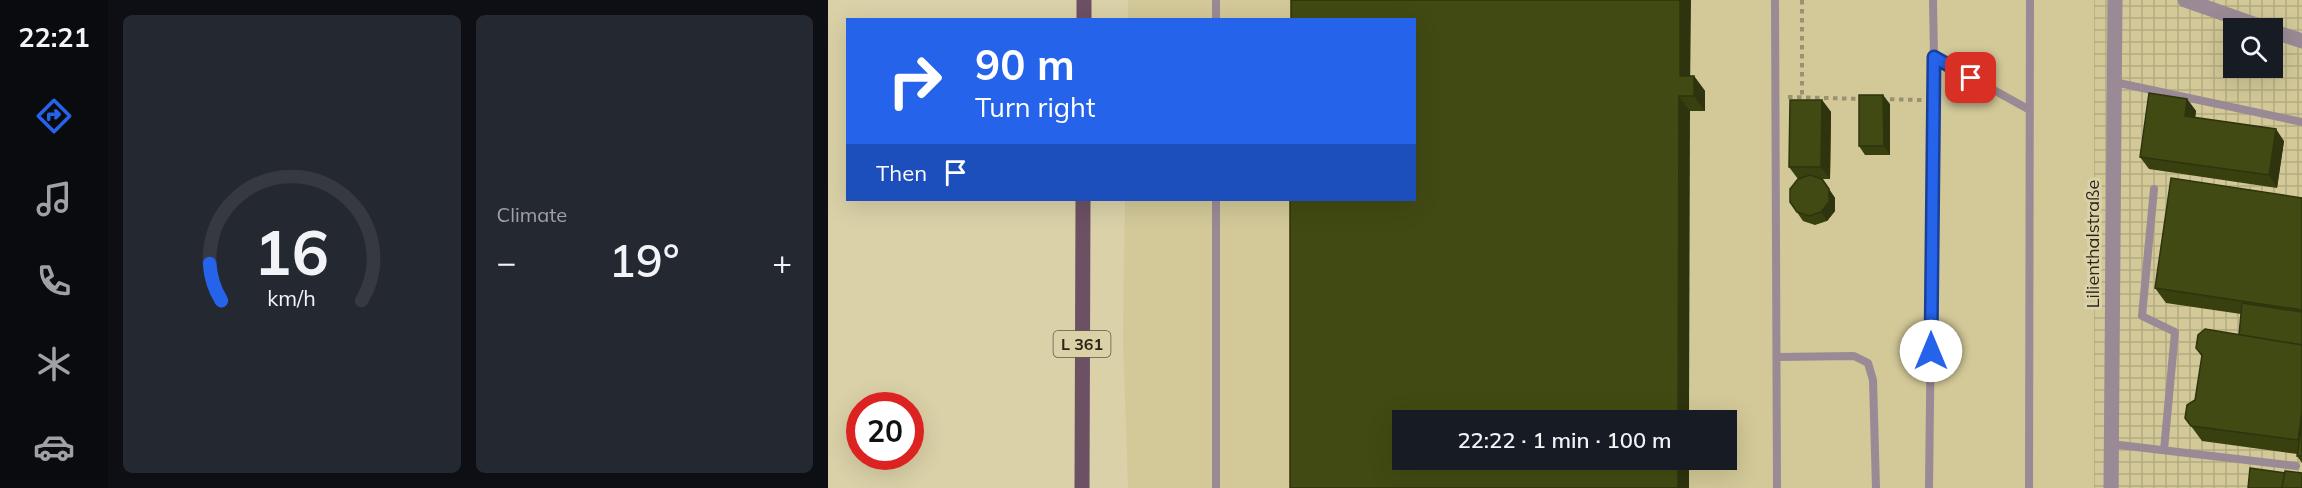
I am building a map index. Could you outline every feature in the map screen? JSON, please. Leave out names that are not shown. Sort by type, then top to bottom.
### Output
[{"type":"main road","points":[[1084,0],[1084,18]]},
{"type":"main road","name":"L 361","points":[[1082,488],[1083,201]]},
{"type":"street","name":"Lilienthalstraße","points":[[2111,488],[2115,0]]},
{"type":"street","points":[[2185,0],[2236,18]]},
{"type":"street","points":[[2283,35],[2302,41]]},
{"type":"lane","points":[[1216,0],[1216,18]]},
{"type":"lane","points":[[1775,0],[1777,488]]},
{"type":"lane","points":[[1929,488],[1934,100],[1933,0]]},
{"type":"lane","points":[[2029,488],[2030,0]]},
{"type":"lane","points":[[1934,57],[2028,110]]},
{"type":"lane","points":[[2114,82],[2302,122]]},
{"type":"lane","points":[[2154,189],[2142,316],[2175,332],[2164,450]]},
{"type":"lane","points":[[1216,201],[1216,488]]},
{"type":"lane","points":[[1777,357],[1854,356],[1868,363],[1874,380],[1876,488]]},
{"type":"lane","points":[[2111,444],[2296,465]]},
{"type":"path","points":[[1802,0],[1802,98]]},
{"type":"path","points":[[1776,97],[1934,100]]},
{"type":"shaded area","points":[[1128,0],[2094,0],[2094,488],[1128,488],[1123,337],[1125,201],[1416,201],[1416,18],[1128,18]]},
{"type":"shaded area","points":[[2094,0],[2302,0],[2302,488],[2094,488]]},
{"type":"building","points":[[1291,0],[1680,0],[1680,76],[1694,76],[1694,96],[1679,96],[1678,410],[1392,410],[1392,470],[1678,470],[1678,488],[1290,488],[1290,201],[1416,201],[1416,18],[1291,18]]},
{"type":"building","points":[[2149,93],[2187,99],[2185,116],[2276,129],[2269,175],[2140,157]]},
{"type":"building","points":[[1859,95],[1883,95],[1884,146],[1859,146]]},
{"type":"building","points":[[1790,100],[1822,100],[1821,167],[1789,167]]},
{"type":"building","points":[[1810,175],[1822,179],[1829,189],[1829,202],[1821,212],[1809,216],[1797,212],[1790,202],[1790,189],[1798,179]]},
{"type":"building","points":[[2171,178],[2302,198],[2302,310],[2155,288]]},
{"type":"building","points":[[2242,303],[2302,312],[2302,345],[2239,335]]},
{"type":"building","points":[[2205,329],[2302,345],[2302,411],[2298,440],[2191,426],[2185,418],[2187,405],[2195,400],[2202,355],[2196,348],[2198,335]]},
{"type":"building","points":[[2302,424],[2302,456],[2297,456]]},
{"type":"building","points":[[2250,468],[2285,473],[2282,488],[2248,488]]},
{"type":"building","points":[[2285,471],[2302,473],[2302,488],[2282,488]]},
{"type":"route","points":[[1931,351],[1934,57],[1971,78]]}]
